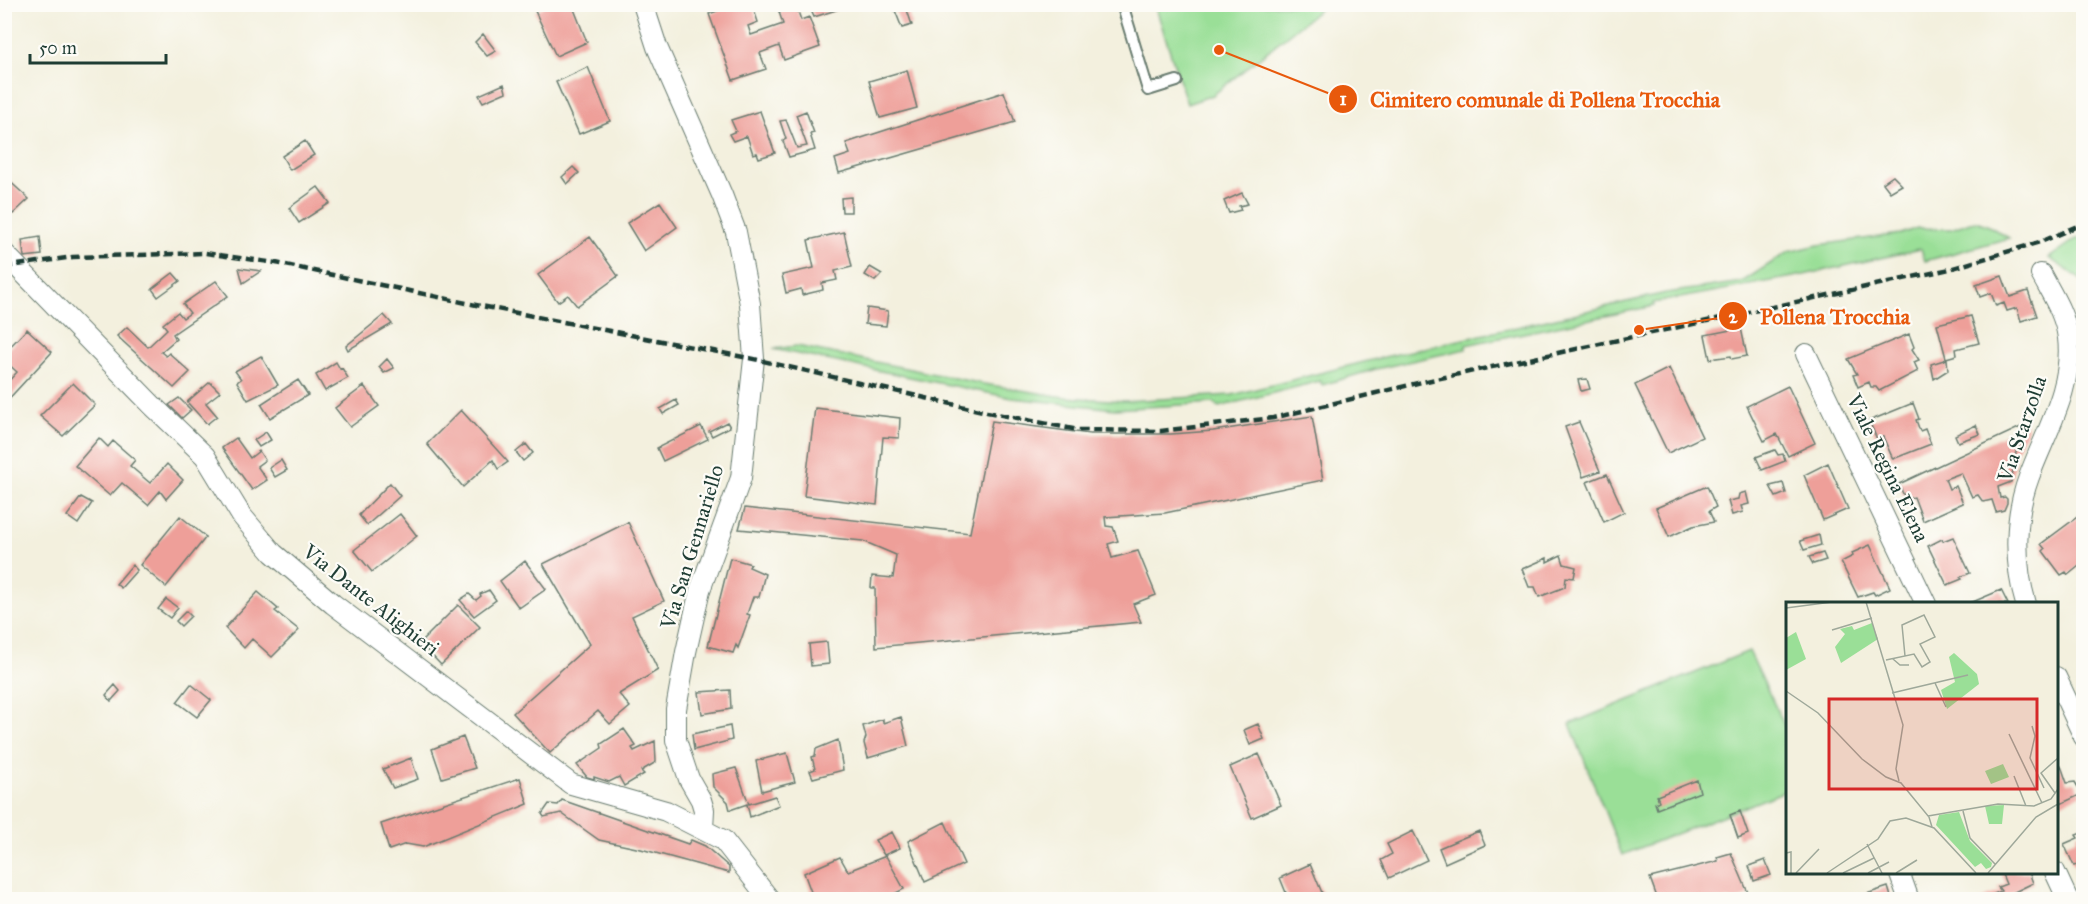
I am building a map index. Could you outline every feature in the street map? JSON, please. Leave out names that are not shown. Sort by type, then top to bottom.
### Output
[{"type":"street","name":"Via San Gennariello","points":[[643,4],[657,47],[736,232],[750,304],[754,359],[741,478],[700,590],[676,709],[676,740],[689,779],[701,800],[704,810],[703,828]]},
{"type":"street","name":"Via Dante Alighieri","points":[[4,254],[152,405],[206,456],[241,515],[273,553],[333,604],[571,784],[666,811],[723,840],[770,900]]},
{"type":"street","name":"Via Starzolla","points":[[2026,602],[2017,553],[2020,512],[2028,480],[2054,415],[2068,372],[2068,338],[2061,311],[2041,274]]},
{"type":"street","name":"Viale Regina Elena","points":[[1806,354],[1925,602]]},
{"type":"street","points":[[2058,681],[2084,737]]},
{"type":"street","points":[[1899,874],[1909,900]]},
{"type":"street","points":[[2055,874],[2068,900]]},
{"type":"lane","points":[[1122,4],[1148,90],[1177,81]]},
{"type":"green space","points":[[1155,5],[1325,5],[1213,95],[1187,104]]},
{"type":"green space","points":[[1976,221],[2009,238],[1925,261],[1921,249],[1804,275],[1653,303],[1654,306],[1466,345],[1466,349],[1376,369],[1322,385],[1320,381],[1219,407],[1214,403],[1115,409],[1012,398],[773,349],[797,346],[984,384],[1064,397],[1124,401],[1232,395],[1380,358],[1666,293],[1742,282],[1788,252],[1818,245],[1901,234],[1917,228],[1951,229]]},
{"type":"green space","points":[[2076,239],[2083,239],[2083,281],[2049,258]]},
{"type":"green space","points":[[1749,651],[1786,729],[1786,791],[1622,855],[1570,724]]},
{"type":"building","points":[[549,4],[572,4],[587,42],[556,56],[535,11]]},
{"type":"building","points":[[741,4],[742,7],[752,4],[758,22],[748,26],[751,35],[783,24],[779,12],[796,6],[801,20],[809,17],[820,47],[784,60],[779,46],[760,53],[766,69],[733,80],[709,14]]},
{"type":"building","points":[[823,4],[852,5],[814,17],[810,8]]},
{"type":"building","points":[[896,4],[905,4],[912,25],[902,28],[894,8]]},
{"type":"building","points":[[483,34],[496,51],[487,56],[475,42]]},
{"type":"building","points":[[588,67],[610,121],[579,134],[556,82]]},
{"type":"building","points":[[907,70],[917,108],[880,118],[869,81]]},
{"type":"building","points":[[504,84],[506,92],[483,102],[479,95]]},
{"type":"building","points":[[1004,92],[1015,122],[839,173],[835,159],[850,154],[846,143]]},
{"type":"building","points":[[760,111],[775,153],[759,158],[757,153],[753,154],[747,136],[733,141],[729,134],[736,131],[731,120]]},
{"type":"building","points":[[806,111],[814,133],[810,134],[815,150],[789,157],[783,141],[786,139],[780,121],[786,120],[797,148],[807,146],[796,115]]},
{"type":"building","points":[[305,141],[314,155],[290,170],[282,156]]},
{"type":"building","points":[[573,167],[579,173],[567,184],[562,177]]},
{"type":"building","points":[[4,176],[29,199],[13,214],[4,206]]},
{"type":"building","points":[[1893,176],[1902,185],[1890,192],[1883,183]]},
{"type":"building","points":[[318,187],[330,203],[299,223],[289,208]]},
{"type":"building","points":[[1242,193],[1248,204],[1239,206],[1241,210],[1229,213],[1224,201]]},
{"type":"building","points":[[851,197],[851,212],[842,212],[841,198]]},
{"type":"building","points":[[660,202],[677,227],[644,251],[627,223]]},
{"type":"building","points":[[844,232],[852,267],[835,271],[837,280],[822,283],[823,290],[802,295],[801,289],[786,293],[782,275],[814,268],[808,240]]},
{"type":"building","points":[[40,237],[42,255],[24,257],[22,240]]},
{"type":"building","points":[[590,237],[618,276],[577,306],[568,295],[558,302],[538,275]]},
{"type":"building","points":[[870,267],[882,274],[875,281],[865,275]]},
{"type":"building","points":[[239,268],[261,271],[243,283]]},
{"type":"building","points":[[173,273],[180,281],[158,297],[152,289]]},
{"type":"building","points":[[2002,276],[2010,297],[2028,291],[2037,316],[2021,321],[2017,308],[2007,311],[2004,303],[1996,306],[1991,293],[1980,297],[1976,285]]},
{"type":"building","points":[[216,281],[228,296],[173,334],[176,339],[161,352],[166,356],[169,353],[190,372],[174,388],[117,336],[127,327],[148,347],[167,329],[163,324],[178,312],[183,318],[190,313],[183,304]]},
{"type":"building","points":[[867,308],[888,311],[886,326],[865,324]]},
{"type":"building","points":[[384,315],[392,324],[348,350],[346,346]]},
{"type":"building","points":[[1971,316],[1979,343],[1956,349],[1957,355],[1946,358],[1937,324]]},
{"type":"building","points":[[1741,328],[1747,356],[1710,359],[1705,335]]},
{"type":"building","points":[[27,329],[52,352],[4,404],[4,386],[17,372],[4,360],[4,353]]},
{"type":"building","points":[[1909,334],[1914,347],[1912,349],[1919,360],[1914,362],[1918,371],[1879,391],[1876,387],[1871,387],[1869,382],[1858,387],[1853,375],[1857,374],[1848,359]]},
{"type":"building","points":[[261,356],[278,385],[248,400],[237,382],[241,379],[235,371]]},
{"type":"building","points":[[387,359],[394,368],[384,373],[379,367]]},
{"type":"building","points":[[1947,359],[1948,370],[1934,379],[1931,364]]},
{"type":"building","points":[[336,362],[348,378],[325,391],[316,375]]},
{"type":"building","points":[[1669,368],[1702,437],[1668,453],[1635,385]]},
{"type":"building","points":[[1587,379],[1590,389],[1581,391],[1578,380]]},
{"type":"building","points":[[298,380],[308,395],[270,418],[261,404]]},
{"type":"building","points":[[210,382],[220,392],[206,403],[217,416],[207,424],[187,402]]},
{"type":"building","points":[[73,383],[95,405],[63,436],[40,416]]},
{"type":"building","points":[[364,386],[379,406],[350,427],[335,408]]},
{"type":"building","points":[[1788,386],[1815,443],[1788,456],[1777,434],[1764,441],[1747,406]]},
{"type":"building","points":[[179,398],[191,410],[182,418],[169,405]]},
{"type":"building","points":[[676,400],[679,405],[663,414],[660,409]]},
{"type":"building","points":[[1913,403],[1919,419],[1916,420],[1920,431],[1925,429],[1931,444],[1893,459],[1883,437],[1877,439],[1869,421]]},
{"type":"building","points":[[815,408],[900,418],[899,438],[883,437],[877,505],[804,496]]},
{"type":"building","points":[[461,410],[508,462],[498,469],[493,460],[463,487],[427,444]]},
{"type":"building","points":[[1312,416],[1323,480],[1165,513],[1105,517],[1106,526],[1113,527],[1118,541],[1108,544],[1112,558],[1138,551],[1156,595],[1133,604],[1141,622],[876,647],[875,588],[871,588],[872,576],[893,578],[896,555],[863,541],[739,529],[745,508],[970,533],[992,421],[1090,434],[1171,434],[1213,431]]},
{"type":"building","points":[[727,422],[730,427],[712,436],[709,431]]},
{"type":"building","points":[[1579,422],[1600,471],[1583,477],[1565,427]]},
{"type":"building","points":[[2027,424],[2028,429],[2016,452],[2011,482],[1998,487],[2000,498],[2007,499],[2004,510],[1996,512],[1992,500],[1983,502],[1978,495],[1972,497],[1961,473],[1945,479],[1949,489],[1956,486],[1963,503],[1923,521],[1914,497],[1905,499],[1899,484]]},
{"type":"building","points":[[1976,425],[1980,434],[1958,442],[1955,435]]},
{"type":"building","points":[[701,426],[708,439],[663,461],[657,448]]},
{"type":"building","points":[[266,432],[271,440],[259,447],[254,440]]},
{"type":"building","points":[[99,438],[108,447],[113,441],[135,460],[130,466],[150,483],[167,464],[183,480],[166,499],[160,491],[148,505],[122,483],[110,496],[75,466]]},
{"type":"building","points":[[236,438],[250,458],[259,451],[265,460],[257,466],[267,480],[252,490],[222,448]]},
{"type":"building","points":[[526,444],[533,453],[523,461],[516,452]]},
{"type":"building","points":[[1775,450],[1778,455],[1783,454],[1785,461],[1762,470],[1756,457]]},
{"type":"building","points":[[281,460],[287,470],[275,477],[269,468]]},
{"type":"building","points":[[1828,463],[1848,509],[1823,520],[1804,475]]},
{"type":"building","points":[[1607,474],[1624,512],[1604,522],[1587,482]]},
{"type":"building","points":[[390,483],[400,496],[367,525],[359,515]]},
{"type":"building","points":[[1783,483],[1786,493],[1776,497],[1770,486]]},
{"type":"building","points":[[1707,486],[1716,507],[1709,511],[1714,522],[1693,526],[1669,537],[1656,508]]},
{"type":"building","points":[[1746,492],[1749,504],[1741,506],[1743,512],[1732,515],[1728,501],[1738,499],[1739,494]]},
{"type":"building","points":[[81,497],[92,503],[78,524],[67,516]]},
{"type":"building","points":[[2084,512],[2084,562],[2068,575],[2066,572],[2061,575],[2043,551],[2045,549],[2041,544]]},
{"type":"building","points":[[400,514],[417,536],[372,572],[354,550]]},
{"type":"building","points":[[180,516],[206,537],[166,587],[140,565]]},
{"type":"building","points":[[628,522],[664,601],[632,616],[658,670],[619,694],[630,707],[610,724],[598,711],[550,753],[513,713],[590,644],[543,564]]},
{"type":"building","points":[[1819,535],[1821,545],[1804,550],[1800,541]]},
{"type":"building","points":[[1953,537],[1970,573],[1947,585],[1928,546],[1942,539],[1943,541]]},
{"type":"building","points":[[1870,545],[1890,588],[1875,595],[1873,592],[1858,597],[1841,562],[1853,556],[1852,553]]},
{"type":"building","points":[[1823,553],[1826,560],[1813,564],[1809,557]]},
{"type":"building","points":[[1561,555],[1564,564],[1576,567],[1574,578],[1566,577],[1565,587],[1539,597],[1535,587],[1529,587],[1522,569],[1547,558],[1547,562]]},
{"type":"building","points":[[730,558],[751,564],[749,567],[765,574],[759,597],[753,597],[747,614],[750,615],[738,648],[736,645],[733,653],[708,646]]},
{"type":"building","points":[[525,561],[546,589],[519,608],[500,581]]},
{"type":"building","points":[[132,565],[137,570],[121,588],[116,584]]},
{"type":"building","points":[[489,590],[496,600],[474,616],[460,600],[469,594],[476,600],[481,596],[480,594]]},
{"type":"building","points":[[2001,590],[2007,602],[1973,602]]},
{"type":"building","points":[[258,592],[278,609],[275,611],[299,630],[272,657],[252,639],[244,648],[225,628]]},
{"type":"building","points":[[166,599],[178,608],[170,618],[158,609]]},
{"type":"building","points":[[458,605],[480,627],[441,665],[420,643]]},
{"type":"building","points":[[186,611],[191,616],[181,626],[176,621]]},
{"type":"building","points":[[827,642],[829,664],[811,666],[809,644]]},
{"type":"building","points":[[191,684],[211,700],[197,717],[177,702]]},
{"type":"building","points":[[115,685],[120,691],[111,701],[106,695]]},
{"type":"building","points":[[730,690],[731,709],[702,714],[699,692]]},
{"type":"building","points":[[901,717],[908,746],[868,758],[863,726],[883,719],[883,723]]},
{"type":"building","points":[[1258,724],[1264,739],[1250,745],[1244,730]]},
{"type":"building","points":[[730,726],[732,740],[694,750],[692,734]]},
{"type":"building","points":[[624,729],[636,746],[632,748],[634,751],[655,741],[656,762],[641,771],[644,774],[624,786],[619,777],[609,782],[587,777],[577,765],[602,748],[601,744]]},
{"type":"building","points":[[463,737],[475,768],[442,778],[432,749]]},
{"type":"building","points":[[838,740],[843,770],[813,778],[810,771],[815,769],[812,757],[815,756],[816,749]]},
{"type":"building","points":[[787,753],[795,782],[762,791],[756,761]]},
{"type":"building","points":[[1259,754],[1281,805],[1252,818],[1230,767]]},
{"type":"building","points":[[411,758],[418,779],[393,788],[383,769]]},
{"type":"building","points":[[2061,766],[2067,783],[2075,782],[2082,794],[2058,805],[2058,768]]},
{"type":"building","points":[[736,768],[749,804],[775,796],[779,805],[750,817],[747,804],[730,810],[728,802],[713,787],[712,774]]},
{"type":"building","points":[[520,778],[528,804],[423,847],[406,844],[389,850],[381,824]]},
{"type":"building","points":[[1697,780],[1700,792],[1657,809],[1655,803],[1659,801],[1657,796]]},
{"type":"building","points":[[562,800],[688,844],[691,840],[705,846],[729,867],[729,873],[599,840],[561,813],[544,817],[542,814],[549,804],[558,805]]},
{"type":"building","points":[[1740,811],[1748,834],[1738,838],[1730,815]]},
{"type":"building","points":[[945,822],[964,864],[925,882],[908,841]]},
{"type":"building","points":[[1413,831],[1427,860],[1389,878],[1381,860],[1392,854],[1387,844]]},
{"type":"building","points":[[1479,831],[1485,845],[1445,863],[1439,848]]},
{"type":"building","points":[[892,832],[900,848],[884,855],[875,840]]},
{"type":"building","points":[[2084,832],[2084,862],[2074,866],[2064,844],[2078,838],[2076,835]]},
{"type":"building","points":[[1731,853],[1749,895],[1738,900],[1658,900],[1650,878],[1718,861],[1717,857]]},
{"type":"building","points":[[886,856],[904,889],[882,900],[814,900],[804,873],[840,857],[848,871]]},
{"type":"building","points":[[1765,860],[1771,875],[1754,881],[1749,866]]},
{"type":"building","points":[[1310,864],[1325,900],[1289,900],[1280,878]]},
{"type":"building","points":[[2002,874],[2030,874],[2033,883],[1998,900],[1980,900],[2001,891],[1998,887],[2006,884]]},
{"type":"building","points":[[1888,887],[1892,900],[1858,900],[1857,897]]},
{"type":"railway","points":[[4,267],[73,257],[205,253],[276,263],[754,359],[987,412],[1078,430],[1161,431],[1273,418],[1422,382],[1950,269],[2043,241],[2084,223]]},
{"type":"place","name":"Cimitero comunale di Pollena Trocchia","points":[[1219,50]]},
{"type":"place","name":"Pollena Trocchia","points":[[1639,330]]}]
